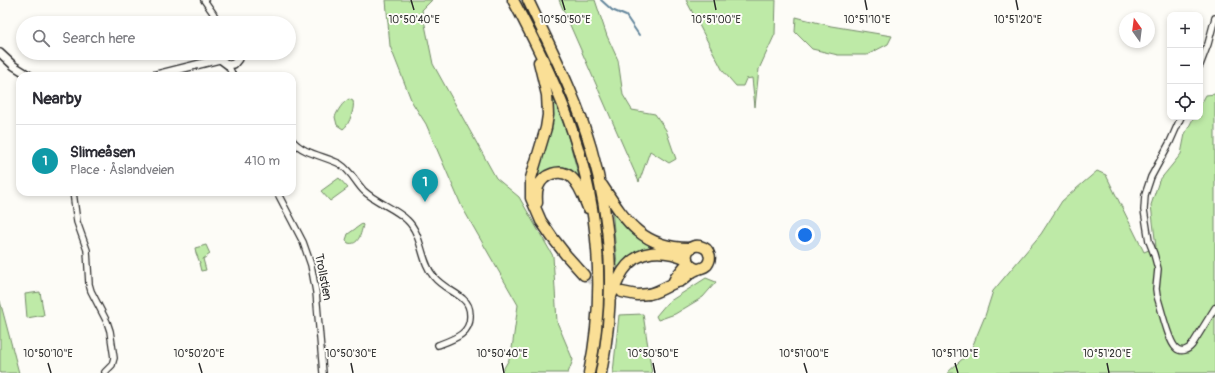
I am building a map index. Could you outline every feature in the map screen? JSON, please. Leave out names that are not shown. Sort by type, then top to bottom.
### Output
[{"type":"highway","points":[[513,0],[533,38],[559,96],[574,133],[587,182],[594,218],[597,253],[596,330],[589,373]]},
{"type":"highway","points":[[528,0],[571,92],[591,148],[598,180],[608,235],[610,300],[602,373]]},
{"type":"highway","points":[[533,38],[545,85],[548,105],[546,128],[530,184],[531,198],[544,226],[558,246],[584,275]]},
{"type":"highway","points":[[538,213],[537,194],[540,184],[548,175],[553,173],[561,173],[569,176],[576,182],[594,218]]},
{"type":"highway","points":[[598,180],[623,216],[649,239],[665,245],[676,247],[691,248],[698,245],[708,250],[709,254],[708,264],[702,268],[696,269],[680,281],[673,283],[658,292],[637,295],[622,292]]},
{"type":"highway","points":[[673,283],[687,261],[688,252],[691,248]]},
{"type":"highway","points":[[610,300],[623,271],[629,263],[640,255],[648,252],[663,252],[687,261],[696,269]]},
{"type":"street","points":[[204,0],[214,16]]},
{"type":"street","points":[[1203,56],[1215,18]]},
{"type":"street","points":[[0,53],[14,66],[24,72]]},
{"type":"street","points":[[166,72],[207,60]]},
{"type":"street","points":[[224,60],[231,72]]},
{"type":"street","points":[[228,65],[234,64],[237,60]]},
{"type":"street","points":[[1180,120],[1148,184],[1144,202],[1149,241],[1158,269],[1156,289],[1157,296],[1172,344],[1179,351],[1189,349],[1215,308]]},
{"type":"street","points":[[296,143],[311,153],[341,165],[350,173],[364,192],[406,219],[412,225],[419,240],[425,261],[432,275],[440,283],[467,303],[470,308],[470,316],[469,326],[466,331],[460,336],[438,345]]},
{"type":"street","points":[[74,196],[77,222],[87,250],[89,284],[107,322],[113,343],[113,362],[105,372]]},
{"type":"street","name":"Trollstien","points":[[279,196],[303,242],[311,265],[316,292],[323,373]]},
{"type":"green space","points":[[386,0],[432,0],[422,10],[433,64],[496,178],[519,197],[553,256],[557,322],[573,360],[568,373],[501,373],[511,356],[518,305],[462,207],[426,124],[412,102],[390,46]]},
{"type":"green space","points":[[559,0],[595,0],[607,36],[618,60],[623,95],[632,110],[655,114],[666,130],[676,159],[669,163],[650,151],[639,182]]},
{"type":"green space","points":[[686,0],[776,0],[775,34],[759,69],[755,107],[752,78],[746,79],[743,86],[736,86],[723,71]]},
{"type":"green space","points":[[796,17],[831,26],[892,36],[888,44],[867,55],[838,55],[812,49],[795,32]]},
{"type":"green space","points":[[549,88],[567,133],[581,184],[575,177],[539,178],[533,182]]},
{"type":"green space","points":[[1215,94],[1215,373],[947,373],[970,352],[985,316],[993,291],[1041,234],[1062,201],[1097,171],[1106,175],[1144,252],[1156,247],[1151,205],[1159,181],[1181,154],[1185,134],[1192,120],[1203,120],[1203,100],[1206,95]]},
{"type":"green space","points":[[349,99],[353,101],[353,111],[348,124],[343,129],[337,125],[335,117],[340,107]]},
{"type":"green space","points":[[339,178],[348,188],[330,201],[321,191]]},
{"type":"green space","points":[[612,207],[650,247],[642,250],[618,276]]},
{"type":"green space","points":[[362,224],[361,232],[357,241],[355,243],[348,243],[346,240],[348,234]]},
{"type":"green space","points":[[206,245],[210,254],[203,259],[206,270],[201,271],[195,248]]},
{"type":"green space","points":[[706,278],[716,282],[703,297],[675,314],[658,320],[656,316],[667,303]]},
{"type":"green space","points":[[40,292],[44,315],[27,318],[25,294]]},
{"type":"green space","points":[[0,301],[19,373],[0,373]]},
{"type":"green space","points":[[643,314],[652,373],[613,373],[619,315]]},
{"type":"waterway","points":[[601,0],[612,10],[626,16],[639,35]]},
{"type":"tunnel","points":[[584,275],[608,288],[617,291]]},
{"type":"place","name":"Slimeåsen","points":[[425,202]]}]
